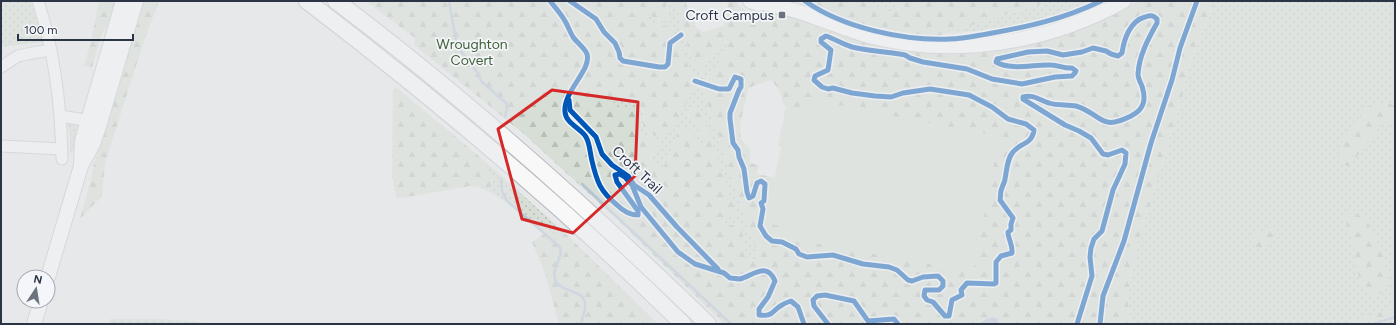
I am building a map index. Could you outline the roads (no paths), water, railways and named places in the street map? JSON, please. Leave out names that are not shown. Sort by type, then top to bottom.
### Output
[{"type":"highway","points":[[307,1],[371,50],[492,150],[592,238],[683,324]]},
{"type":"highway","points":[[336,1],[429,74],[564,189],[645,263],[708,324]]},
{"type":"main road","points":[[94,122],[123,1]]},
{"type":"main road","points":[[50,269],[81,166],[82,141],[94,122],[136,1]]},
{"type":"main road","points":[[795,1],[813,16]]},
{"type":"main road","points":[[759,2],[813,16],[852,31],[882,39],[920,45],[960,47],[1006,42],[1049,32],[1084,20],[1124,1]]},
{"type":"main road","points":[[34,324],[39,309]]},
{"type":"street","points":[[1,146],[62,154],[61,116],[51,50],[38,1]]},
{"type":"street","points":[[1,67],[18,56],[32,52],[51,50]]},
{"type":"street","points":[[61,116],[94,122]]},
{"type":"water","points":[[993,317],[998,319],[998,324],[979,324],[987,319]]},
{"type":"waterway","points":[[449,1],[456,41],[459,49],[477,72],[481,81],[507,104],[505,117]]},
{"type":"waterway","points":[[501,180],[502,191],[507,201],[560,247],[561,251],[554,275],[555,279],[562,287],[581,296],[584,300],[585,308],[581,324]]},
{"type":"waterway","points":[[582,184],[731,324]]},
{"type":"waterway","points":[[1373,324],[1395,317]]},
{"type":"place","name":"Croft Campus","points":[[782,15]]},
{"type":"park label","name":"Wroughton Covert","points":[[472,52]]}]
